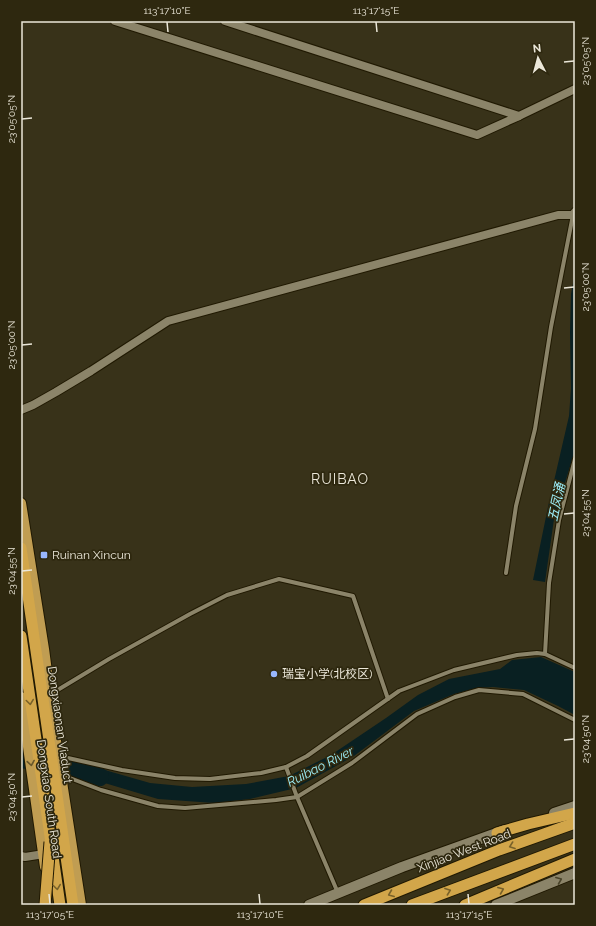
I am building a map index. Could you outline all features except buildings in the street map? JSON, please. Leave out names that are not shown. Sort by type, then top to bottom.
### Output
[{"type":"highway","name":"Dongxiaonan Viaduct","points":[[21,548],[73,905]]},
{"type":"highway","points":[[21,636],[60,905]]},
{"type":"highway","points":[[497,833],[575,813]]},
{"type":"highway","points":[[538,836],[575,817]]},
{"type":"highway","name":"Xinjiao West Road","points":[[364,905],[499,850],[575,823]]},
{"type":"highway","points":[[44,905],[50,842]]},
{"type":"highway","points":[[412,905],[575,844]]},
{"type":"highway","points":[[465,905],[575,859]]},
{"type":"main road","name":"Dongxiao South Road","points":[[21,503],[81,905]]},
{"type":"main road","name":"Dongxiao South Road","points":[[21,697],[50,905]]},
{"type":"main road","points":[[309,905],[402,867],[575,806]]},
{"type":"main road","points":[[496,905],[575,873]]},
{"type":"street","points":[[115,21],[477,135],[575,89]]},
{"type":"street","points":[[225,21],[519,116]]},
{"type":"street","points":[[21,410],[33,405],[68,385],[168,320],[558,215],[574,214]]},
{"type":"street","points":[[21,856],[25,857],[44,854]]},
{"type":"lane","points":[[506,573],[516,506],[535,429],[551,327],[574,214]]},
{"type":"lane","points":[[545,654],[549,583],[558,520],[575,459]]},
{"type":"lane","points":[[50,694],[109,659],[196,611],[228,595],[278,579],[353,596],[388,699]]},
{"type":"lane","points":[[58,756],[122,770],[175,778],[210,779],[261,773],[286,767],[307,756],[399,691],[454,670],[517,655],[537,653],[545,654],[575,668]]},
{"type":"lane","points":[[61,775],[101,790],[158,806],[185,808],[237,804],[297,797],[352,763],[417,714],[454,697],[479,690],[523,694],[575,720]]},
{"type":"lane","points":[[286,767],[297,797],[338,893]]},
{"type":"water","name":"五凤涌","points":[[575,273],[575,450],[554,519],[545,582],[533,580],[569,416],[571,388],[571,294]]},
{"type":"water","points":[[541,657],[575,672],[575,715],[524,690],[493,687],[477,688],[454,694],[414,711],[354,756],[296,788],[250,799],[214,803],[158,799],[78,775],[77,762],[150,783],[192,787],[246,784],[289,776],[331,755],[418,695],[449,679],[500,669],[512,660]]},
{"type":"waterway","name":"Ruibao River","points":[[21,759],[84,771],[100,777]]},
{"type":"place","name":"Ruinan Xincun","points":[[44,555]]},
{"type":"place","name":"瑞宝小学(北校区)","points":[[274,674]]},
{"type":"district","name":"RUIBAO","points":[[340,479]]}]
